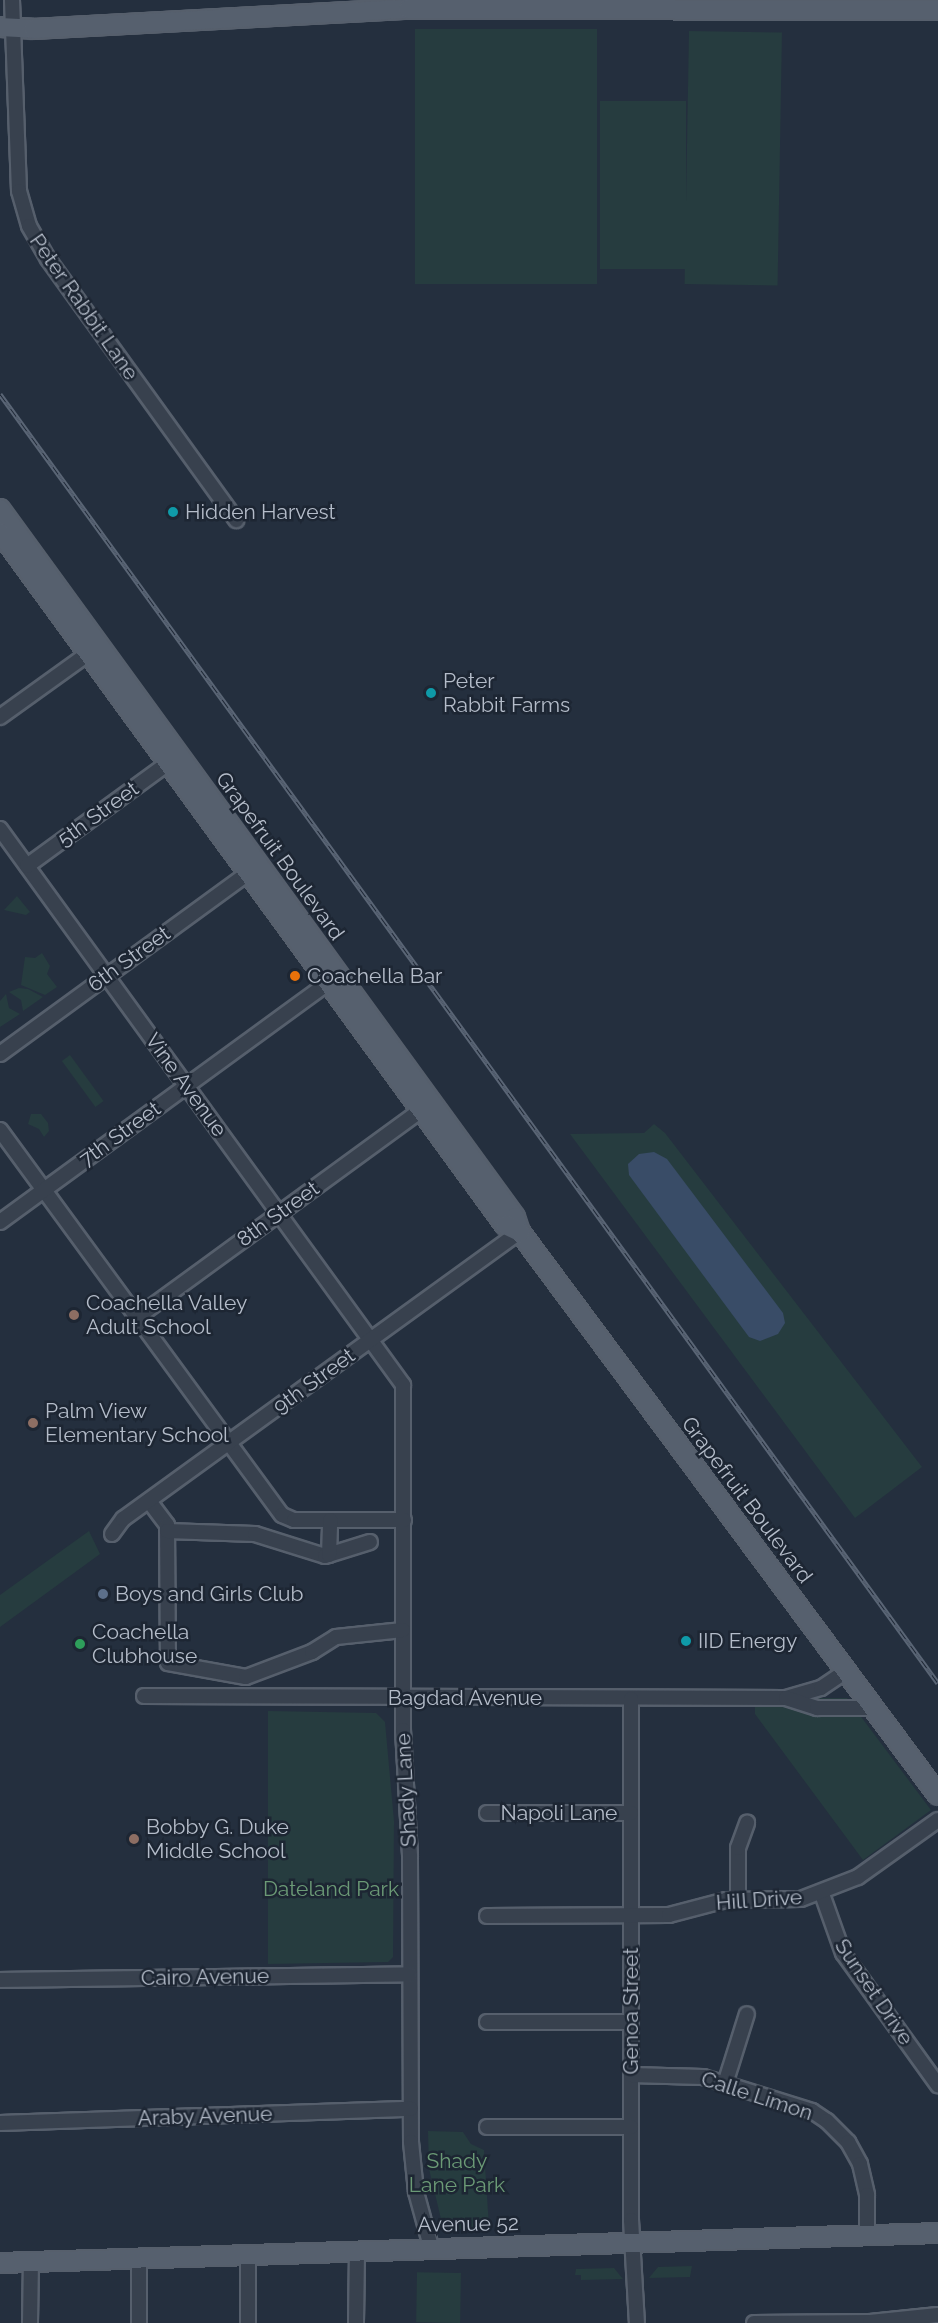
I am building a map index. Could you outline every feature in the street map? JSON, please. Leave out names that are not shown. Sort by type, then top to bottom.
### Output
[{"type":"main road","points":[[6,27],[451,4],[938,10]]},
{"type":"main road","name":"Grapefruit Boulevard","points":[[0,509],[168,763],[253,869],[328,983],[505,1225],[520,1232]]},
{"type":"main road","name":"Grapefruit Boulevard","points":[[3,542],[93,651],[253,869],[515,1217],[520,1232],[938,1796]]},
{"type":"main road","name":"Avenue 52","points":[[0,2263],[357,2252],[431,2247],[633,2244],[938,2233]]},
{"type":"street","name":"Peter Rabbit Lane","points":[[12,0],[6,27],[19,191],[29,226],[48,259],[236,520]]},
{"type":"street","points":[[0,717],[93,651]]},
{"type":"street","name":"5th Street","points":[[27,866],[168,763]]},
{"type":"street","name":"Vine Avenue","points":[[0,829],[372,1340]]},
{"type":"street","name":"6th Street","points":[[0,1054],[253,869]]},
{"type":"street","name":"7th Street","points":[[0,1222],[328,983]]},
{"type":"street","name":"8th Street","points":[[136,1318],[421,1110]]},
{"type":"street","points":[[0,1130],[282,1515],[294,1520],[404,1520]]},
{"type":"street","name":"9th Street","points":[[112,1534],[123,1519],[520,1232]]},
{"type":"street","name":"Shady Lane","points":[[372,1340],[404,1389],[402,1698],[409,1824],[412,2174],[431,2247]]},
{"type":"street","points":[[148,1501],[167,1531],[168,1663],[246,1677],[312,1652],[336,1637],[403,1630]]},
{"type":"street","points":[[329,1555],[330,1520]]},
{"type":"street","points":[[167,1531],[248,1533],[317,1555],[329,1555],[370,1542]]},
{"type":"street","name":"Bagdad Avenue","points":[[144,1696],[786,1698],[821,1688],[846,1671]]},
{"type":"street","name":"Bagdad Avenue","points":[[786,1698],[817,1708],[873,1708]]},
{"type":"street","name":"Genoa Street","points":[[631,1699],[631,2127],[637,2323]]},
{"type":"street","name":"Napoli Lane","points":[[487,1813],[631,1813]]},
{"type":"street","name":"Hill Drive","points":[[487,1916],[669,1915],[702,1904],[738,1900],[782,1901],[822,1894],[858,1877],[938,1820]]},
{"type":"street","points":[[738,1900],[738,1848],[747,1823]]},
{"type":"street","name":"Sunset Drive","points":[[822,1894],[843,1953],[938,2085]]},
{"type":"street","name":"Cairo Avenue","points":[[0,1980],[410,1974]]},
{"type":"street","points":[[725,2084],[747,2014]]},
{"type":"street","points":[[487,2022],[631,2022]]},
{"type":"street","name":"Calle Limon","points":[[631,2075],[690,2075],[812,2111],[839,2131],[854,2152],[864,2178],[867,2236]]},
{"type":"street","name":"Araby Avenue","points":[[0,2123],[411,2109]]},
{"type":"street","points":[[487,2127],[631,2127]]},
{"type":"street","points":[[356,2323],[357,2252]]},
{"type":"street","points":[[248,2255],[248,2323]]},
{"type":"street","points":[[139,2259],[139,2323]]},
{"type":"street","points":[[30,2323],[31,2262]]},
{"type":"street","points":[[754,2323],[870,2322],[938,2315]]},
{"type":"green space","points":[[415,29],[597,29],[597,284],[415,284]]},
{"type":"green space","points":[[689,31],[782,33],[778,286],[685,284]]},
{"type":"green space","points":[[600,101],[686,101],[686,269],[600,269]]},
{"type":"green space","points":[[17,896],[30,912],[26,915],[4,910]]},
{"type":"green space","points":[[42,953],[50,966],[47,974],[57,987],[45,995],[21,985],[25,957],[35,958]]},
{"type":"green space","points":[[19,988],[28,989],[43,997],[23,1011],[21,1000],[9,992]]},
{"type":"green space","points":[[6,994],[9,1008],[20,1014],[0,1027],[0,1001]]},
{"type":"green space","points":[[70,1055],[104,1101],[95,1107],[62,1061]]},
{"type":"green space","points":[[31,1114],[41,1114],[48,1123],[49,1131],[44,1137],[39,1129],[28,1124]]},
{"type":"green space","points":[[654,1124],[665,1133],[922,1467],[855,1518],[570,1134],[644,1133]]},
{"type":"green space","points":[[89,1531],[100,1554],[0,1627],[0,1595]]},
{"type":"green space","points":[[755,1698],[847,1698],[931,1810],[863,1860],[755,1714]]},
{"type":"green space","name":"Dateland Park","points":[[268,1711],[376,1713],[385,1722],[394,1821],[393,1957],[388,1962],[268,1964]]},
{"type":"green space","name":"Shady Lane Park","points":[[428,2131],[463,2132],[471,2144],[484,2150],[489,2227],[450,2230],[442,2223],[429,2169]]},
{"type":"green space","points":[[692,2266],[690,2277],[649,2278],[658,2267]]},
{"type":"green space","points":[[614,2268],[623,2279],[581,2280],[581,2275],[575,2275],[576,2269]]},
{"type":"green space","points":[[417,2272],[461,2273],[460,2323],[416,2322]]},
{"type":"water","points":[[654,1152],[667,1159],[783,1313],[785,1323],[778,1334],[760,1341],[749,1337],[629,1175],[628,1164],[639,1154]]},
{"type":"railway","points":[[0,394],[938,1683]]},
{"type":"place","name":"Hidden Harvest","points":[[173,512]]},
{"type":"place","name":"Peter Rabbit Farms","points":[[431,693]]},
{"type":"place","name":"Coachella Bar","points":[[295,976]]},
{"type":"place","name":"Coachella Valley Adult School","points":[[74,1315]]},
{"type":"place","name":"Palm View Elementary School","points":[[33,1423]]},
{"type":"place","name":"Boys and Girls Club","points":[[103,1594]]},
{"type":"place","name":"IID Energy","points":[[686,1641]]},
{"type":"place","name":"Coachella Clubhouse","points":[[80,1644]]},
{"type":"place","name":"Bobby G. Duke Middle School","points":[[134,1839]]}]
